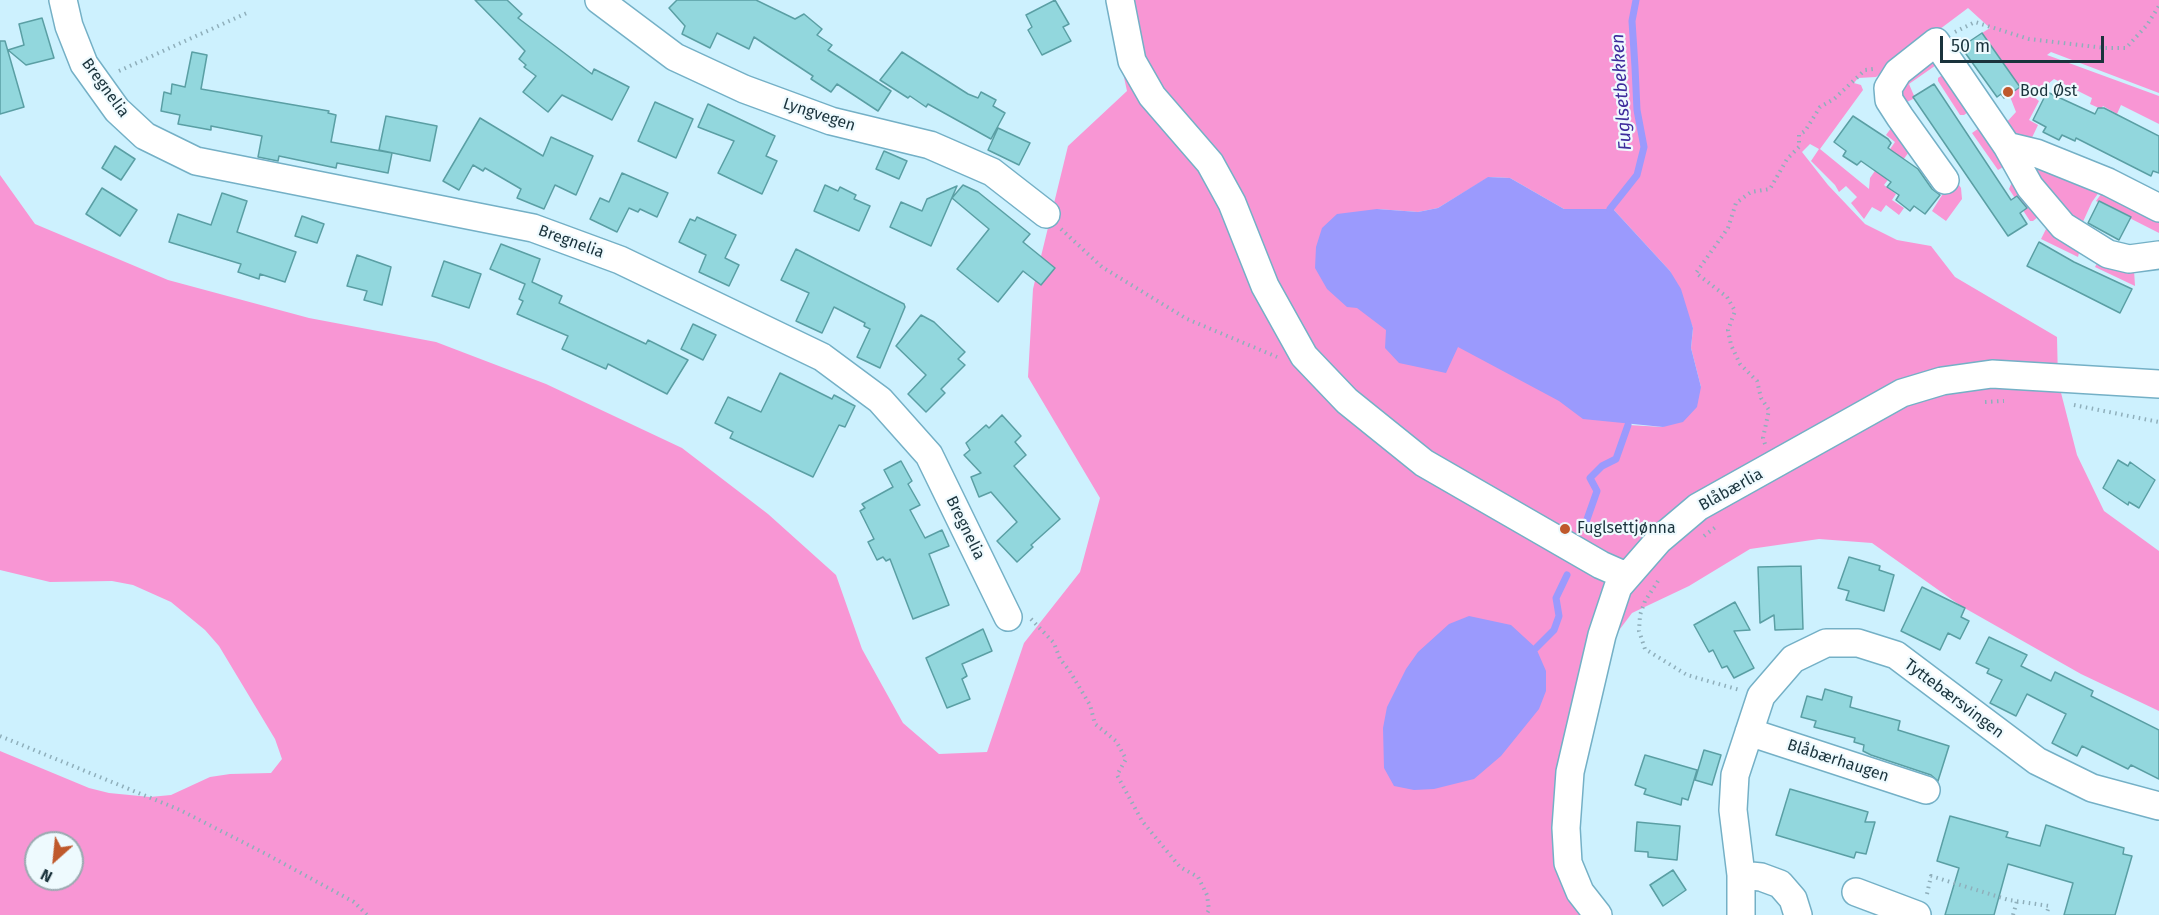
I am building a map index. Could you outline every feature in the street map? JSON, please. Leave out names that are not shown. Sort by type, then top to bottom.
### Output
[{"type":"street","name":"Bregnelia","points":[[63,0],[69,26],[84,64],[117,110],[145,136],[196,161],[533,228],[620,260],[822,357],[880,400],[929,455],[1008,617]]},
{"type":"street","name":"Lyngvegen","points":[[599,0],[675,57],[744,89],[831,121],[930,145],[992,172],[1046,214]]},
{"type":"street","points":[[1121,5],[1132,61],[1152,96],[1210,163],[1232,203],[1265,286],[1304,356],[1347,401],[1424,463],[1600,565],[1626,576]]},
{"type":"street","points":[[1946,180],[1889,100],[1888,88],[1898,72],[1936,42],[2007,146],[2030,187],[2063,226],[2108,254],[2129,259],[2159,255]]},
{"type":"street","points":[[2007,146],[2036,153],[2077,169],[2159,208]]},
{"type":"street","name":"Blåbærlia","points":[[1598,915],[1580,892],[1568,863],[1566,828],[1570,772],[1602,635],[1618,587],[1659,540],[1698,507],[1779,464],[1902,393],[1942,381],[1992,374],[2159,384]]},
{"type":"street","name":"Tyttebærsvingen","points":[[1741,915],[1741,875],[1732,810],[1735,775],[1761,696],[1793,659],[1826,643],[1858,643],[1896,655],[2037,761],[2092,788],[2159,806]]},
{"type":"street","name":"Blåbærhaugen","points":[[1749,732],[1926,790]]},
{"type":"street","points":[[1741,875],[1761,877],[1780,884],[1793,899],[1798,915]]},
{"type":"street","points":[[1856,892],[1921,910]]},
{"type":"path","points":[[1936,42],[1975,22],[2029,39],[2105,48],[2126,48],[2147,25],[2159,6]]},
{"type":"path","points":[[97,82],[249,12]]},
{"type":"path","points":[[1779,464],[1763,438],[1769,410],[1761,398],[1757,381],[1740,364],[1731,345],[1728,330],[1735,311],[1727,297],[1696,273],[1728,228],[1736,203],[1751,192],[1770,189],[1787,159],[1799,147],[1799,135],[1805,131],[1821,107],[1834,99],[1865,70],[1884,65],[1898,72]]},
{"type":"path","points":[[1046,214],[1102,267],[1187,318],[1276,357],[1304,356]]},
{"type":"path","points":[[1981,402],[2012,401]]},
{"type":"path","points":[[2064,405],[2159,422]]},
{"type":"path","points":[[1697,543],[1724,521]]},
{"type":"path","points":[[1660,577],[1645,601],[1640,615],[1639,631],[1645,649],[1687,675],[1761,696]]},
{"type":"path","points":[[1008,617],[1028,615],[1054,643],[1060,659],[1090,705],[1095,724],[1116,741],[1126,759],[1117,775],[1142,821],[1180,867],[1198,876],[1207,895],[1209,910],[1206,915]]},
{"type":"path","points":[[0,736],[180,810],[344,897],[367,915]]},
{"type":"path","points":[[1921,910],[1931,876],[2018,901],[2049,906],[2046,915]]},
{"type":"path","points":[[2013,915],[2018,901]]},
{"type":"shaded area","points":[[1107,0],[2159,0],[2159,93],[2051,52],[2047,55],[2159,96],[2159,124],[2121,105],[2117,114],[2103,106],[2101,109],[2090,104],[2092,98],[2054,79],[2042,89],[2029,90],[2030,94],[2039,101],[2029,120],[2038,125],[2028,146],[2004,125],[2016,112],[2009,94],[2015,91],[2011,75],[1982,33],[1990,28],[1968,8],[1876,77],[1858,78],[1854,83],[1861,85],[1863,90],[1820,149],[1869,189],[1870,178],[1895,142],[1886,135],[1897,120],[1912,148],[1884,185],[1896,194],[1892,200],[1904,208],[1899,215],[1886,205],[1881,212],[1872,207],[1864,219],[1851,203],[1857,197],[1846,186],[1839,192],[1811,161],[1819,149],[1810,144],[1802,152],[1828,185],[1865,224],[1897,240],[1931,246],[1955,277],[2057,337],[2058,381],[2077,455],[2104,511],[2159,551],[2159,711],[2081,674],[1961,606],[1872,543],[1819,539],[1750,549],[1689,586],[1632,613],[1602,653],[1570,768],[1580,865],[1605,915],[0,915],[0,751],[89,788],[109,793],[150,797],[171,795],[210,777],[271,773],[282,759],[275,739],[219,646],[205,630],[171,602],[133,585],[112,581],[50,582],[0,570],[0,175],[35,224],[168,280],[309,318],[436,342],[546,384],[682,448],[768,514],[836,575],[862,649],[903,723],[939,754],[987,752],[1024,643],[1080,572],[1100,498],[1028,377],[1033,289],[1068,146],[1127,91]],"holes":[[[1489,177],[1510,178],[1564,209],[1613,209],[1670,271],[1693,328],[1691,348],[1701,387],[1663,427],[1628,425],[1377,209],[1418,212],[1438,208]]]},
{"type":"shaded area","points":[[1925,59],[1939,63],[1909,84],[1915,98],[1907,102],[1900,93],[1961,188],[1962,199],[1946,221],[1932,211],[1944,192],[1895,88]]},
{"type":"shaded area","points":[[1944,74],[1971,110],[1964,115],[1960,115],[1938,81],[1938,78]]},
{"type":"shaded area","points":[[1982,126],[2005,166],[1998,170],[1972,133]]},
{"type":"shaded area","points":[[2028,163],[2102,188],[2092,202],[2081,226],[2077,225]]},
{"type":"shaded area","points":[[1488,177],[1510,178],[1564,209],[1613,209],[1670,271],[1681,289],[1693,328],[1691,348],[1701,387],[1697,407],[1683,422],[1663,427],[1583,419],[1559,401],[1458,347],[1446,373],[1399,363],[1385,348],[1386,330],[1357,308],[1347,307],[1327,289],[1315,268],[1316,247],[1322,228],[1337,214],[1377,209],[1418,212],[1438,208]]},
{"type":"shaded area","points":[[2013,180],[2039,216],[2033,221],[2030,221],[2009,189]]},
{"type":"shaded area","points":[[2104,190],[2159,218],[2159,233],[2096,201]]},
{"type":"shaded area","points":[[2047,227],[2080,249],[2078,257],[2041,239]]},
{"type":"shaded area","points":[[2098,261],[2134,270],[2135,286],[2095,267]]},
{"type":"shaded area","points":[[1469,616],[1511,625],[1536,648],[1546,671],[1546,691],[1539,709],[1501,756],[1474,779],[1434,789],[1414,790],[1394,786],[1384,768],[1383,728],[1387,707],[1406,669],[1418,652],[1449,624]]},
{"type":"building","points":[[475,0],[507,0],[522,14],[518,18],[592,74],[594,69],[629,87],[612,120],[562,95],[548,112],[523,92],[536,76],[524,67],[526,65],[519,59],[525,51]]},
{"type":"building","points":[[677,0],[756,0],[795,19],[804,14],[822,29],[817,35],[832,45],[828,50],[891,91],[878,111],[837,84],[831,92],[811,79],[813,76],[754,37],[749,49],[717,33],[710,48],[682,34],[685,26],[669,8]]},
{"type":"building","points":[[1055,0],[1069,24],[1063,27],[1071,41],[1042,55],[1028,30],[1032,27],[1026,15]]},
{"type":"building","points":[[42,18],[54,58],[26,65],[8,50],[24,45],[19,24]]},
{"type":"building","points":[[1982,33],[2020,87],[2004,98],[2001,94],[1997,97],[1961,47]]},
{"type":"building","points":[[0,41],[5,41],[24,107],[0,114]]},
{"type":"building","points":[[192,52],[207,55],[201,89],[329,111],[328,113],[336,115],[331,142],[392,153],[388,173],[337,163],[336,168],[279,156],[278,161],[258,157],[262,136],[211,126],[211,130],[178,124],[180,115],[161,111],[164,92],[171,94],[172,84],[185,87]]},
{"type":"building","points":[[902,52],[968,94],[978,98],[981,92],[996,100],[993,106],[1005,113],[991,139],[928,104],[926,107],[910,96],[908,98],[880,80]]},
{"type":"building","points":[[1934,84],[2011,200],[2017,196],[2027,208],[2020,213],[2027,224],[2008,236],[1913,97]]},
{"type":"building","points":[[2047,92],[2095,114],[2098,108],[2104,108],[2159,136],[2159,173],[2153,171],[2151,176],[2076,138],[2075,141],[2062,135],[2059,140],[2043,132],[2046,127],[2033,120]]},
{"type":"building","points":[[655,102],[693,119],[676,158],[638,141]]},
{"type":"building","points":[[708,104],[775,136],[766,156],[777,161],[762,194],[718,173],[734,141],[698,127]]},
{"type":"building","points":[[386,116],[437,126],[430,161],[379,150]]},
{"type":"building","points":[[1853,116],[1888,139],[1891,143],[1888,148],[1918,169],[1932,189],[1940,195],[1925,214],[1914,206],[1910,211],[1896,200],[1899,195],[1887,187],[1891,182],[1861,161],[1857,165],[1843,156],[1846,151],[1834,142]]},
{"type":"building","points":[[480,118],[543,156],[551,137],[593,156],[576,195],[555,185],[544,209],[517,198],[521,189],[485,168],[483,171],[473,165],[459,190],[443,181]]},
{"type":"building","points":[[998,128],[1030,143],[1019,165],[988,150]]},
{"type":"building","points":[[115,146],[135,159],[121,180],[102,168]]},
{"type":"building","points":[[884,151],[907,161],[899,179],[876,169]]},
{"type":"building","points":[[622,173],[668,193],[657,217],[640,209],[638,212],[629,208],[617,232],[590,219],[600,198],[609,202]]},
{"type":"building","points":[[825,185],[838,191],[840,187],[856,195],[854,199],[870,206],[859,231],[814,211]]},
{"type":"building","points":[[963,185],[978,192],[1030,234],[1023,242],[1055,268],[1041,285],[1023,271],[998,302],[957,269],[989,229],[952,198]]},
{"type":"building","points":[[957,186],[931,246],[890,227],[901,202],[922,211],[927,199]]},
{"type":"building","points":[[102,188],[137,210],[120,236],[86,214]]},
{"type":"building","points":[[222,193],[247,201],[237,232],[296,252],[285,282],[260,274],[259,279],[238,272],[241,264],[169,242],[178,214],[211,225]]},
{"type":"building","points":[[2099,201],[2131,217],[2119,240],[2088,223]]},
{"type":"building","points":[[302,216],[324,224],[317,243],[295,236]]},
{"type":"building","points":[[697,217],[736,235],[725,258],[739,265],[729,286],[699,272],[706,255],[679,242],[690,219],[695,221]]},
{"type":"building","points":[[2039,242],[2074,262],[2132,289],[2120,313],[2027,266]]},
{"type":"building","points":[[501,244],[540,259],[532,282],[562,296],[559,303],[646,344],[648,340],[688,360],[667,394],[608,364],[606,369],[562,349],[568,336],[517,314],[523,301],[519,299],[525,284],[490,269]]},
{"type":"building","points":[[796,249],[904,304],[905,307],[880,368],[857,357],[870,329],[864,326],[865,323],[834,307],[822,333],[796,321],[809,293],[781,280]]},
{"type":"building","points":[[357,255],[391,267],[382,305],[364,300],[367,291],[347,286]]},
{"type":"building","points":[[444,261],[481,274],[469,308],[432,296]]},
{"type":"building","points":[[921,315],[934,322],[965,352],[958,359],[965,365],[941,389],[945,393],[926,412],[908,394],[926,375],[896,346]]},
{"type":"building","points":[[693,324],[716,335],[703,360],[681,349]]},
{"type":"building","points":[[780,373],[832,399],[834,395],[855,406],[845,427],[839,425],[813,477],[730,438],[733,432],[715,423],[728,397],[761,412]]},
{"type":"building","points":[[1002,415],[1021,436],[1015,442],[1026,455],[1014,466],[1060,519],[1031,545],[1033,547],[1017,562],[997,541],[1017,522],[991,492],[979,497],[971,477],[981,473],[964,455],[970,450],[966,443],[986,425],[989,428]]},
{"type":"building","points":[[2118,460],[2128,466],[2130,462],[2155,480],[2139,508],[2129,502],[2128,505],[2103,488]]},
{"type":"building","points":[[901,461],[912,481],[908,484],[920,505],[910,510],[925,538],[942,530],[949,546],[929,554],[949,605],[913,619],[890,559],[886,561],[883,557],[877,560],[868,542],[874,539],[860,511],[865,508],[862,504],[893,487],[884,470]]},
{"type":"building","points":[[1849,557],[1880,566],[1879,570],[1894,575],[1884,611],[1846,600],[1849,591],[1838,588]]},
{"type":"building","points":[[1801,566],[1803,629],[1775,630],[1774,615],[1760,623],[1758,567]]},
{"type":"building","points":[[1922,587],[1965,608],[1961,617],[1969,621],[1960,639],[1948,633],[1940,650],[1901,631]]},
{"type":"building","points":[[1735,602],[1750,630],[1734,631],[1754,668],[1734,678],[1727,666],[1722,668],[1713,650],[1709,652],[1694,625]]},
{"type":"building","points":[[983,629],[992,651],[962,664],[967,676],[962,679],[970,699],[947,708],[926,658]]},
{"type":"building","points":[[1989,637],[2027,655],[2021,666],[2051,681],[2055,672],[2093,691],[2091,696],[2159,730],[2159,779],[2131,765],[2128,769],[2082,746],[2077,756],[2052,743],[2066,714],[2027,694],[2016,716],[1990,703],[2002,680],[1987,673],[1989,669],[1976,663]]},
{"type":"building","points":[[1825,689],[1852,697],[1850,707],[1900,721],[1898,730],[1949,746],[1938,781],[1931,775],[1871,755],[1863,751],[1864,745],[1854,742],[1855,738],[1814,727],[1816,721],[1801,717],[1807,696],[1822,700]]},
{"type":"building","points":[[1704,750],[1721,755],[1712,785],[1695,780]]},
{"type":"building","points":[[1645,755],[1697,770],[1688,800],[1682,798],[1681,805],[1644,794],[1646,789],[1635,785]]},
{"type":"building","points":[[1790,789],[1868,812],[1865,822],[1875,822],[1866,854],[1856,852],[1854,858],[1776,835]]},
{"type":"building","points":[[1950,816],[2008,832],[2006,837],[2040,846],[2046,825],[2124,848],[2123,854],[2132,856],[2115,915],[2064,915],[2073,883],[2008,864],[1994,915],[1945,915],[1959,868],[1937,861]]},
{"type":"building","points":[[1637,822],[1680,826],[1677,860],[1648,857],[1648,852],[1635,851]]},
{"type":"building","points":[[1673,870],[1686,890],[1663,906],[1650,885]]},
{"type":"waterway","name":"Fuglsetbekken","points":[[1610,209],[1637,175],[1644,147],[1637,110],[1632,21],[1636,0]]},
{"type":"waterway","points":[[1585,525],[1597,491],[1590,478],[1602,466],[1616,459],[1628,425]]},
{"type":"waterway","points":[[1536,648],[1554,630],[1559,616],[1556,598],[1567,575]]},
{"type":"place","name":"Bod Øst","points":[[2008,92]]},
{"type":"place","name":"Fuglsettjønna","points":[[1565,529]]}]
